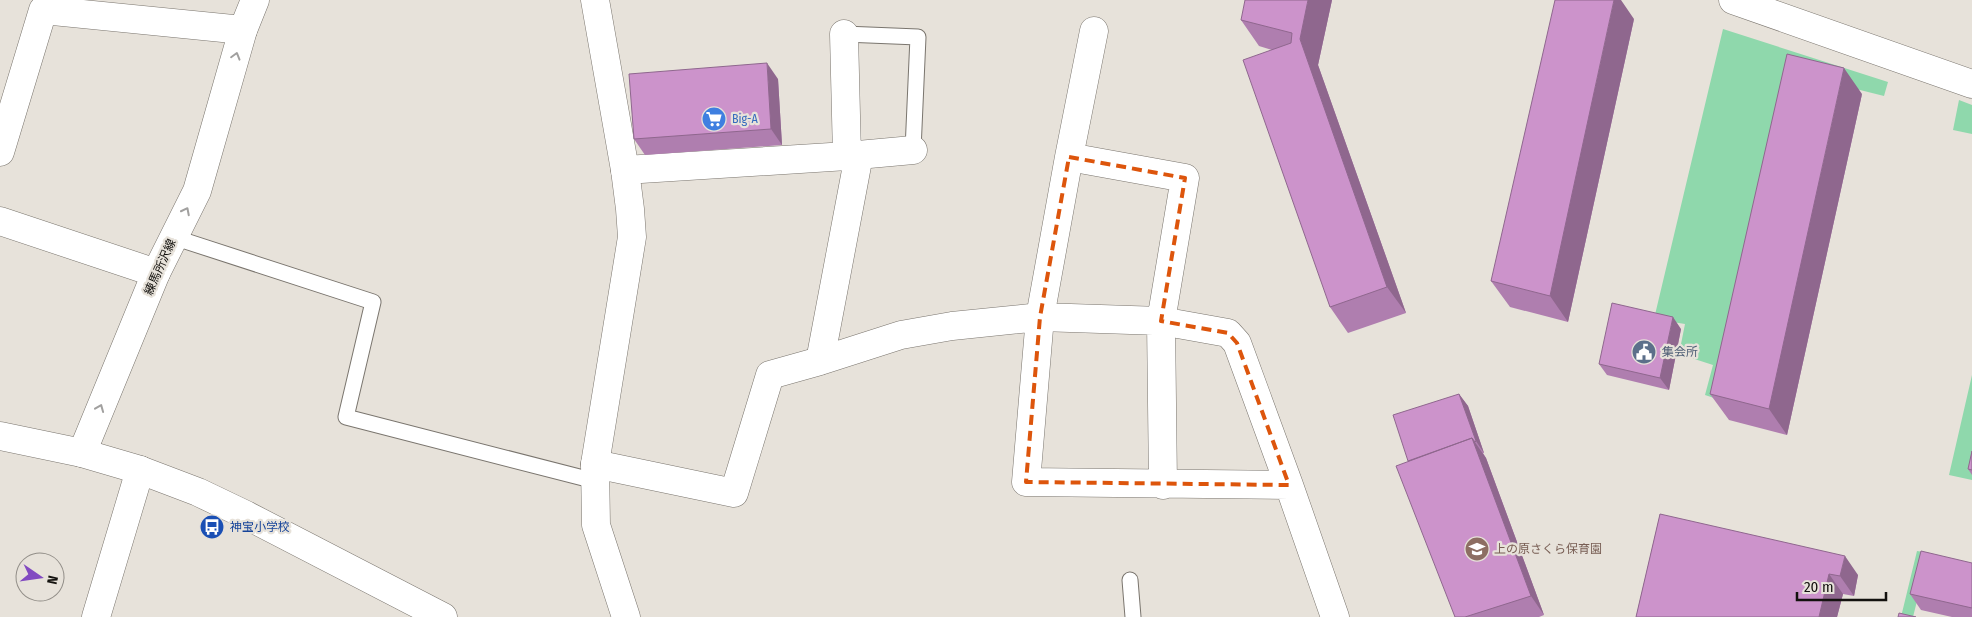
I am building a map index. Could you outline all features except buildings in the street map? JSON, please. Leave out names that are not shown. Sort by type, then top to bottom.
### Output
[{"type":"street","name":"練馬所沢線","points":[[82,453],[156,273],[197,190],[243,30],[255,0]]},
{"type":"street","points":[[596,0],[625,170],[632,237],[595,472],[596,525],[626,617]]},
{"type":"street","points":[[1746,2],[1972,84]]},
{"type":"street","points":[[0,152],[43,10],[243,30]]},
{"type":"street","points":[[1094,31],[1040,316],[1026,482],[1289,485]]},
{"type":"street","points":[[820,361],[853,156],[844,34]]},
{"type":"street","points":[[625,170],[853,156],[913,150]]},
{"type":"street","points":[[1069,158],[1185,178],[1161,321],[1163,485]]},
{"type":"street","points":[[0,221],[156,273]]},
{"type":"street","points":[[595,472],[734,494],[770,374],[820,361],[901,335],[952,326],[1040,316],[1161,321],[1228,333],[1237,343],[1336,617]]},
{"type":"street","points":[[0,436],[82,453],[140,470],[198,492],[443,617]]},
{"type":"street","points":[[96,617],[140,470]]},
{"type":"lane","points":[[844,34],[918,37],[913,150]]},
{"type":"lane","points":[[173,236],[373,302],[346,417],[595,472]]},
{"type":"lane","points":[[1130,580],[1133,617]]},
{"type":"highlighted area","points":[[1069,157],[1185,178],[1161,321],[1228,333],[1237,343],[1289,485],[1026,482],[1040,317]]},
{"type":"green space","points":[[1723,29],[1888,82],[1884,96],[1800,75],[1729,403],[1705,395],[1713,365],[1679,354],[1685,324],[1654,319]]},
{"type":"green space","points":[[1959,100],[1972,105],[1972,134],[1953,130]]},
{"type":"green space","points":[[1972,375],[1972,480],[1949,475]]},
{"type":"green space","points":[[1917,551],[1929,553],[1913,617],[1901,617]]},
{"type":"place","name":"Big-A","points":[[714,119]]},
{"type":"place","name":"集会所","points":[[1644,352]]},
{"type":"place","name":"神宝小学校","points":[[212,527]]},
{"type":"place","name":"上の原さくら保育園","points":[[1477,549]]}]
